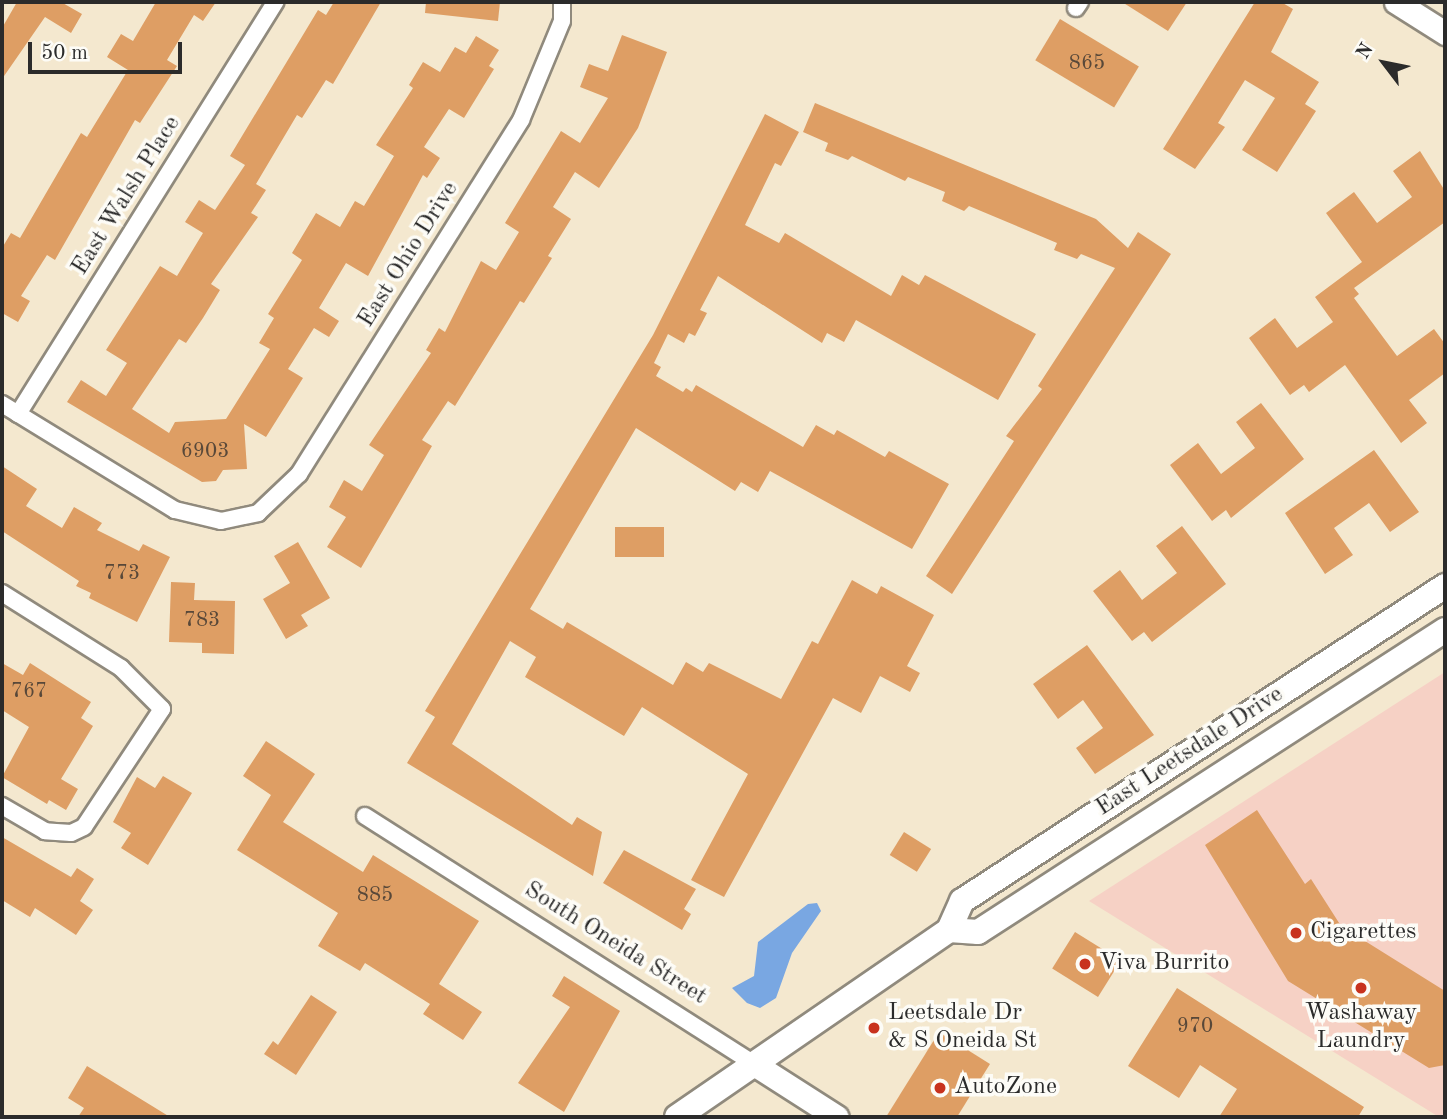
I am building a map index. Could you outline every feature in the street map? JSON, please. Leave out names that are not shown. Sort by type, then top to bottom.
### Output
[{"type":"main road","name":"East Leetsdale Drive","points":[[677,1117],[949,930],[962,901],[1445,586]]},
{"type":"main road","name":"East Leetsdale Drive","points":[[949,930],[978,932],[1445,630]]},
{"type":"street","name":"East Walsh Place","points":[[18,414],[275,2]]},
{"type":"street","name":"East Ohio Drive","points":[[18,414],[175,510],[221,521],[258,513],[299,474],[522,120],[562,22],[562,2]]},
{"type":"street","points":[[1396,2],[1445,33]]},
{"type":"street","points":[[2,404],[18,414]]},
{"type":"street","points":[[2,593],[121,668],[162,709],[84,827],[71,833],[45,831],[2,806]]},
{"type":"street","name":"South Oneida Street","points":[[365,816],[836,1117]]},
{"type":"shaded area","points":[[1445,672],[1445,1117],[1439,1117],[1089,901]]},
{"type":"water","points":[[817,903],[821,911],[792,953],[776,998],[760,1008],[747,1003],[732,988],[754,976],[758,942],[808,904]]},
{"type":"building","points":[[17,2],[61,2],[82,14],[71,33],[45,17],[2,79],[2,28]]},
{"type":"building","points":[[156,2],[216,2],[203,21],[194,15],[167,60],[177,66],[140,123],[135,120],[55,260],[47,255],[21,296],[30,301],[18,322],[2,313],[2,248],[11,233],[20,238],[81,133],[87,137],[128,70],[107,57],[121,34],[133,41]]},
{"type":"building","points":[[334,2],[381,2],[333,84],[326,80],[302,118],[297,115],[256,184],[266,190],[251,213],[258,217],[211,284],[220,290],[203,318],[186,343],[179,339],[132,409],[169,433],[175,422],[226,419],[270,349],[259,343],[274,318],[268,314],[302,260],[292,253],[316,213],[340,227],[355,201],[364,206],[394,156],[376,145],[413,88],[409,85],[423,62],[440,72],[455,47],[466,53],[476,36],[499,50],[489,66],[494,69],[464,118],[449,109],[424,147],[440,158],[427,178],[423,175],[368,276],[346,263],[319,308],[339,321],[329,337],[314,328],[288,369],[303,378],[266,437],[244,424],[247,469],[223,470],[216,481],[202,482],[67,402],[81,380],[106,396],[127,363],[106,350],[160,266],[177,276],[203,233],[185,222],[199,200],[215,210],[245,165],[230,156],[318,10],[326,15]]},
{"type":"building","points":[[426,2],[500,2],[498,21],[425,13]]},
{"type":"building","points":[[1122,2],[1187,2],[1168,31]]},
{"type":"building","points":[[1255,2],[1281,2],[1293,9],[1271,52],[1319,82],[1305,104],[1316,111],[1277,172],[1242,150],[1275,98],[1245,80],[1218,123],[1225,127],[1195,169],[1163,149]]},
{"type":"building","points":[[1060,19],[1139,66],[1114,108],[1035,60]]},
{"type":"building","points":[[622,35],[667,52],[638,128],[599,188],[575,172],[553,207],[571,219],[548,256],[552,258],[524,303],[520,301],[455,406],[448,401],[422,440],[432,446],[361,568],[327,547],[346,517],[329,507],[344,480],[362,491],[384,455],[369,445],[431,353],[426,350],[439,328],[445,332],[481,261],[496,270],[519,232],[505,223],[561,131],[580,143],[608,98],[580,87],[589,64],[608,71]]},
{"type":"building","points":[[815,103],[1096,219],[1128,248],[1138,232],[1171,254],[952,594],[926,576],[1014,441],[1006,436],[1042,389],[1038,386],[1115,268],[1081,254],[1077,259],[1054,250],[1057,243],[969,206],[964,211],[942,201],[945,192],[908,177],[905,181],[852,156],[848,160],[825,151],[828,143],[803,132]]},
{"type":"building","points":[[765,114],[799,132],[781,166],[775,163],[745,225],[779,243],[785,233],[891,296],[902,275],[919,285],[925,275],[1036,334],[998,400],[856,320],[844,342],[827,333],[822,343],[718,276],[700,310],[707,313],[695,336],[689,333],[684,343],[668,334],[654,363],[661,367],[656,376],[683,392],[686,388],[692,392],[696,385],[803,447],[816,425],[834,435],[837,430],[885,457],[889,451],[949,484],[912,549],[770,471],[758,492],[741,482],[735,491],[636,428],[530,609],[563,629],[567,622],[673,685],[686,662],[703,672],[709,663],[781,699],[812,641],[818,644],[852,580],[877,594],[881,586],[934,615],[907,666],[920,673],[910,692],[880,676],[861,713],[833,698],[724,897],[691,880],[748,774],[642,707],[624,736],[525,677],[536,657],[510,641],[452,744],[572,825],[577,817],[602,832],[593,876],[407,763],[435,717],[425,711],[653,335]]},
{"type":"building","points":[[1420,151],[1445,191],[1445,222],[1354,288],[1359,294],[1354,298],[1397,356],[1434,329],[1445,344],[1445,373],[1409,400],[1427,423],[1401,443],[1345,365],[1309,392],[1304,385],[1290,395],[1249,338],[1275,318],[1297,348],[1333,322],[1315,297],[1362,262],[1326,213],[1354,192],[1377,223],[1412,197],[1393,171]]},
{"type":"building","points":[[1261,403],[1304,459],[1231,518],[1226,510],[1212,521],[1170,465],[1198,443],[1221,474],[1255,448],[1236,422]]},
{"type":"building","points":[[1374,450],[1419,512],[1390,532],[1369,503],[1334,528],[1353,555],[1325,574],[1285,513]]},
{"type":"building","points":[[2,466],[37,489],[26,506],[62,528],[74,507],[102,523],[97,530],[139,551],[143,544],[170,557],[137,622],[89,598],[91,593],[76,586],[79,581],[2,531]]},
{"type":"building","points":[[1182,526],[1226,584],[1152,642],[1144,632],[1132,641],[1093,591],[1120,570],[1142,600],[1177,573],[1156,546]]},
{"type":"building","points":[[615,527],[664,527],[664,557],[615,557]]},
{"type":"building","points":[[298,542],[330,598],[301,615],[308,626],[286,639],[263,599],[290,583],[274,556]]},
{"type":"building","points":[[171,582],[195,583],[194,600],[235,601],[234,654],[202,653],[202,643],[169,642]]},
{"type":"building","points":[[1087,645],[1154,735],[1095,774],[1076,748],[1103,728],[1083,700],[1058,719],[1033,684]]},
{"type":"building","points":[[2,663],[23,675],[30,663],[91,702],[81,718],[93,726],[61,779],[78,789],[66,810],[49,800],[47,804],[2,777],[29,727],[2,710]]},
{"type":"building","points":[[266,741],[315,774],[283,822],[363,872],[373,855],[479,921],[439,984],[482,1012],[463,1040],[423,1014],[430,1004],[365,963],[360,971],[318,946],[338,913],[237,850],[271,795],[243,776]]},
{"type":"building","points":[[163,776],[192,793],[148,865],[121,848],[131,833],[113,822],[137,777],[155,788]]},
{"type":"building","points":[[1257,810],[1305,884],[1311,879],[1341,926],[1445,991],[1445,1065],[1429,1068],[1288,981],[1205,845]]},
{"type":"building","points":[[904,832],[931,849],[917,872],[890,855]]},
{"type":"building","points":[[2,837],[71,877],[77,868],[94,879],[80,901],[93,910],[76,935],[35,908],[30,917],[2,900]]},
{"type":"building","points":[[624,850],[696,889],[684,909],[691,914],[682,930],[603,883]]},
{"type":"building","points":[[1075,932],[1121,961],[1098,997],[1052,968]]},
{"type":"building","points":[[564,976],[620,1011],[564,1112],[518,1083],[570,1007],[552,996]]},
{"type":"building","points":[[1177,988],[1364,1107],[1358,1117],[1219,1117],[1237,1089],[1200,1065],[1179,1098],[1128,1066]]},
{"type":"building","points":[[311,995],[337,1012],[296,1075],[264,1054],[273,1041],[278,1045]]},
{"type":"building","name":"AutoZone","points":[[939,1032],[990,1064],[957,1117],[886,1117]]},
{"type":"building","points":[[87,1066],[170,1117],[78,1117],[84,1108],[68,1098]]},
{"type":"place","name":"Cigarettes","points":[[1296,933]]},
{"type":"place","name":"Viva Burrito","points":[[1085,964]]},
{"type":"place","name":"Washaway Laundry","points":[[1361,988]]},
{"type":"place","name":"Leetsdale Dr & S Oneida St","points":[[874,1028]]},
{"type":"place","name":"AutoZone","points":[[940,1088]]}]
